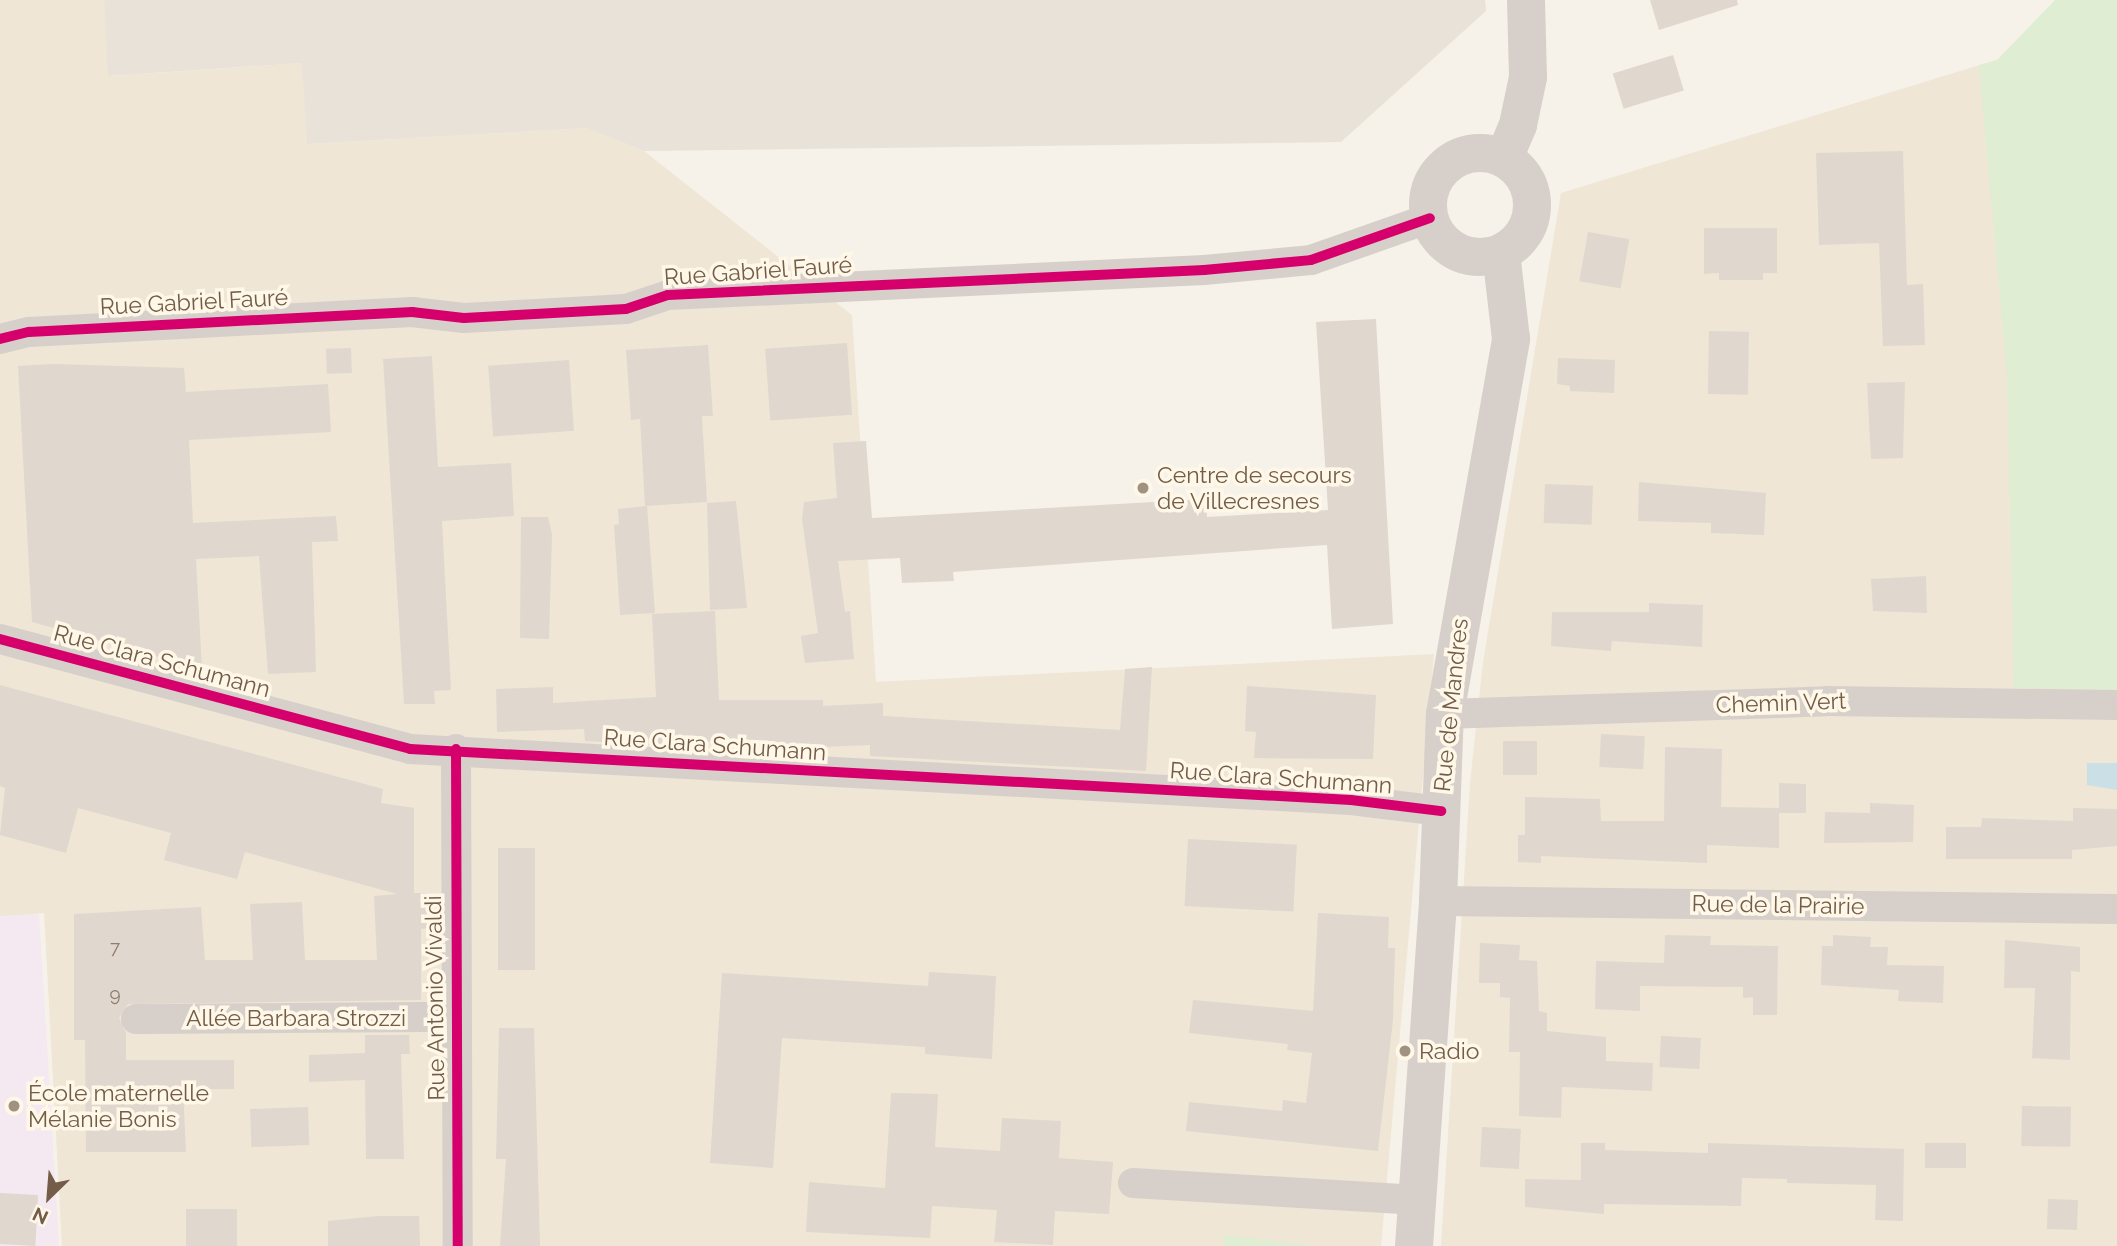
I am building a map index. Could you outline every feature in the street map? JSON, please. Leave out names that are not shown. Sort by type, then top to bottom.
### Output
[{"type":"street","points":[[1504,158],[1518,125],[1528,77],[1526,0]]},
{"type":"street","points":[[1475,152],[1504,158],[1526,178],[1533,207],[1524,235],[1501,253],[1471,257],[1457,252],[1440,237],[1430,218],[1430,188],[1447,164],[1475,152]]},
{"type":"street","name":"Rue Gabriel Fauré","points":[[0,339],[29,332],[412,312],[464,318],[626,309],[668,295],[1204,270],[1311,260],[1430,218]]},
{"type":"street","name":"Rue de Mandres","points":[[1414,1246],[1438,901],[1445,714],[1511,339],[1501,253]]},
{"type":"street","name":"Rue Clara Schumann","points":[[0,639],[410,749],[456,749],[1351,800],[1441,811]]},
{"type":"street","name":"Chemin Vert","points":[[1445,714],[1828,701],[2117,705]]},
{"type":"street","name":"Rue Antonio Vivaldi","points":[[456,749],[458,1246]]},
{"type":"street","name":"Rue de la Prairie","points":[[1438,901],[2117,909]]},
{"type":"street","name":"Allée Barbara Strozzi","points":[[136,1019],[456,1017]]},
{"type":"street","points":[[1133,1184],[1418,1200]]},
{"type":"shaded area","points":[[0,0],[104,0],[109,76],[303,63],[307,144],[588,128],[644,151],[852,315],[876,682],[1434,654],[1381,1246],[62,1246],[44,913],[0,917]]},
{"type":"shaded area","points":[[104,0],[1485,0],[1486,11],[1341,142],[644,151],[587,128],[307,144],[302,63],[108,76]]},
{"type":"shaded area","points":[[2117,31],[2117,1246],[1441,1246],[1470,783],[1483,662],[1561,193],[1996,60]]},
{"type":"shaded area","points":[[39,914],[59,1246],[0,1246],[0,916]]},
{"type":"green space","points":[[2055,0],[2117,0],[2117,690],[2014,688],[2007,375],[1979,65],[1996,61]]},
{"type":"green space","points":[[1224,1235],[1316,1246],[1223,1246]]},
{"type":"water","points":[[2087,763],[2117,763],[2117,790],[2087,785]]},
{"type":"building","points":[[1650,0],[1737,0],[1738,5],[1659,30]]},
{"type":"building","points":[[1673,55],[1684,90],[1624,109],[1613,73]]},
{"type":"building","points":[[1903,151],[1907,285],[1923,284],[1925,345],[1883,346],[1879,243],[1819,245],[1816,153]]},
{"type":"building","points":[[1704,228],[1777,228],[1777,273],[1763,273],[1763,280],[1719,280],[1719,273],[1704,274]]},
{"type":"building","points":[[1588,232],[1629,239],[1621,289],[1579,281]]},
{"type":"building","points":[[1376,319],[1393,624],[1332,629],[1327,545],[953,572],[954,581],[902,583],[900,558],[838,561],[845,612],[850,611],[854,659],[805,663],[801,636],[818,633],[802,519],[804,502],[837,498],[833,443],[866,441],[872,518],[1206,499],[1207,517],[1328,510],[1316,322]]},
{"type":"building","points":[[1709,331],[1749,332],[1748,395],[1708,394]]},
{"type":"building","points":[[847,343],[852,415],[770,421],[765,349]]},
{"type":"building","points":[[708,345],[713,416],[702,416],[707,502],[645,506],[640,419],[631,420],[626,350]]},
{"type":"building","points":[[351,348],[352,373],[327,374],[326,349]]},
{"type":"building","points":[[432,356],[438,467],[511,463],[514,516],[442,521],[451,690],[434,691],[435,704],[404,704],[383,359]]},
{"type":"building","points":[[1558,358],[1615,360],[1614,393],[1570,391],[1570,386],[1557,384]]},
{"type":"building","points":[[569,360],[574,431],[493,436],[488,366]]},
{"type":"building","points":[[54,364],[184,368],[186,392],[328,384],[331,432],[189,440],[193,523],[336,516],[338,541],[312,542],[316,672],[268,674],[259,556],[196,559],[202,669],[32,622],[18,366]]},
{"type":"building","points":[[1905,382],[1903,458],[1871,459],[1867,383]]},
{"type":"building","points":[[1639,482],[1766,493],[1764,535],[1711,533],[1711,523],[1638,521]]},
{"type":"building","points":[[1545,484],[1593,486],[1592,525],[1544,523]]},
{"type":"building","points":[[736,501],[747,608],[710,610],[707,503]]},
{"type":"building","points":[[647,506],[655,613],[620,615],[614,525],[619,524],[618,509]]},
{"type":"building","points":[[521,517],[548,517],[552,534],[549,639],[520,638]]},
{"type":"building","points":[[1926,576],[1927,613],[1873,611],[1871,579]]},
{"type":"building","points":[[1649,603],[1703,605],[1702,647],[1612,641],[1611,651],[1551,646],[1552,612],[1649,612]]},
{"type":"building","points":[[715,611],[719,700],[823,700],[823,706],[883,703],[883,716],[1120,730],[1125,669],[1152,667],[1146,771],[870,756],[870,745],[746,750],[745,740],[651,745],[585,741],[584,729],[497,732],[496,689],[553,687],[553,703],[656,697],[652,614]]},
{"type":"building","points":[[0,685],[383,789],[381,803],[414,808],[414,893],[426,893],[429,928],[421,929],[421,1000],[128,1004],[119,1018],[126,1033],[126,1060],[234,1060],[234,1089],[183,1089],[186,1152],[86,1152],[85,1040],[74,1040],[74,914],[201,907],[205,960],[253,960],[250,904],[302,902],[305,960],[377,960],[374,896],[397,894],[245,852],[237,879],[164,860],[171,833],[78,808],[66,853],[0,835],[5,788],[0,786]]},
{"type":"building","points":[[1247,686],[1376,695],[1373,759],[1254,758],[1256,732],[1245,731]]},
{"type":"building","points":[[1601,734],[1645,736],[1643,769],[1599,767]]},
{"type":"building","points":[[1503,741],[1537,741],[1537,775],[1503,775]]},
{"type":"building","points":[[1665,747],[1722,749],[1721,807],[1779,808],[1779,783],[1806,784],[1806,813],[1779,813],[1779,848],[1707,845],[1707,863],[1541,856],[1541,863],[1518,862],[1518,835],[1525,835],[1525,797],[1600,799],[1601,821],[1664,821]]},
{"type":"building","points":[[1870,803],[1914,805],[1913,842],[1824,843],[1825,812],[1870,813]]},
{"type":"building","points":[[2073,808],[2117,809],[2117,846],[2072,850],[2072,859],[1946,859],[1946,827],[1981,827],[1982,818],[2073,821]]},
{"type":"building","points":[[1188,839],[1297,845],[1293,912],[1184,906]]},
{"type":"building","points":[[498,848],[535,848],[535,970],[498,970]]},
{"type":"building","points":[[1318,913],[1389,917],[1388,948],[1395,948],[1393,1020],[1378,1151],[1186,1131],[1189,1102],[1282,1111],[1283,1100],[1306,1103],[1312,1053],[1287,1050],[1288,1044],[1189,1033],[1193,1000],[1313,1011]]},
{"type":"building","points":[[1665,935],[1711,936],[1710,945],[1778,946],[1777,1015],[1753,1015],[1753,997],[1743,998],[1743,987],[1640,986],[1640,1011],[1595,1009],[1596,961],[1664,963]]},
{"type":"building","points":[[1833,935],[1871,937],[1870,947],[1888,947],[1887,965],[1944,966],[1943,1003],[1898,1001],[1899,990],[1821,985],[1822,946],[1833,946]]},
{"type":"building","points":[[2005,940],[2080,947],[2080,972],[2071,971],[2070,1060],[2032,1058],[2035,988],[2004,988]]},
{"type":"building","points":[[1480,943],[1520,945],[1519,960],[1537,961],[1539,1011],[1547,1013],[1547,1031],[1606,1037],[1606,1061],[1653,1063],[1652,1091],[1562,1087],[1561,1118],[1519,1116],[1520,1052],[1509,1052],[1510,998],[1500,997],[1500,983],[1479,983]]},
{"type":"building","points":[[929,972],[996,976],[992,1059],[925,1054],[925,1047],[782,1038],[773,1168],[710,1163],[722,973],[928,986]]},
{"type":"building","points":[[499,1028],[534,1028],[540,1246],[500,1246],[506,1159],[496,1159]]},
{"type":"building","points":[[365,1035],[409,1035],[410,1054],[401,1054],[404,1159],[366,1159],[365,1080],[309,1082],[309,1055],[365,1053]]},
{"type":"building","points":[[1661,1036],[1701,1038],[1699,1069],[1659,1067]]},
{"type":"building","points":[[891,1093],[938,1094],[935,1147],[1000,1151],[1002,1118],[1061,1121],[1059,1158],[1113,1162],[1109,1214],[1055,1211],[1053,1245],[994,1242],[997,1210],[932,1206],[930,1238],[806,1232],[809,1182],[885,1188]]},
{"type":"building","points":[[2022,1106],[2071,1107],[2070,1147],[2021,1146]]},
{"type":"building","points":[[308,1107],[309,1145],[251,1147],[250,1109]]},
{"type":"building","points":[[1482,1127],[1521,1129],[1519,1169],[1480,1167]]},
{"type":"building","points":[[1581,1143],[1605,1143],[1605,1150],[1708,1153],[1708,1143],[1904,1149],[1903,1221],[1875,1220],[1876,1185],[1787,1183],[1787,1179],[1742,1178],[1741,1206],[1604,1204],[1604,1214],[1525,1207],[1525,1179],[1581,1180]]},
{"type":"building","points":[[1925,1143],[1966,1143],[1966,1168],[1925,1168]]},
{"type":"building","points":[[0,1193],[38,1195],[35,1246],[0,1244]]},
{"type":"building","points":[[2048,1199],[2078,1200],[2077,1230],[2047,1229]]},
{"type":"building","points":[[186,1209],[237,1209],[237,1246],[186,1246]]},
{"type":"building","points":[[378,1216],[419,1216],[420,1246],[328,1246],[328,1221]]},
{"type":"cycle path","points":[[0,339],[29,332],[412,312],[464,318],[626,309],[668,295],[1204,270],[1311,260],[1430,218]]},
{"type":"cycle path","points":[[0,639],[410,749],[1351,800],[1441,811]]},
{"type":"cycle path","points":[[456,749],[458,1246]]},
{"type":"place","name":"Centre de secours de Villecresnes","points":[[1143,488]]},
{"type":"place","name":"Radio","points":[[1405,1051]]},
{"type":"place","name":"École maternelle Mélanie Bonis","points":[[14,1106]]}]
